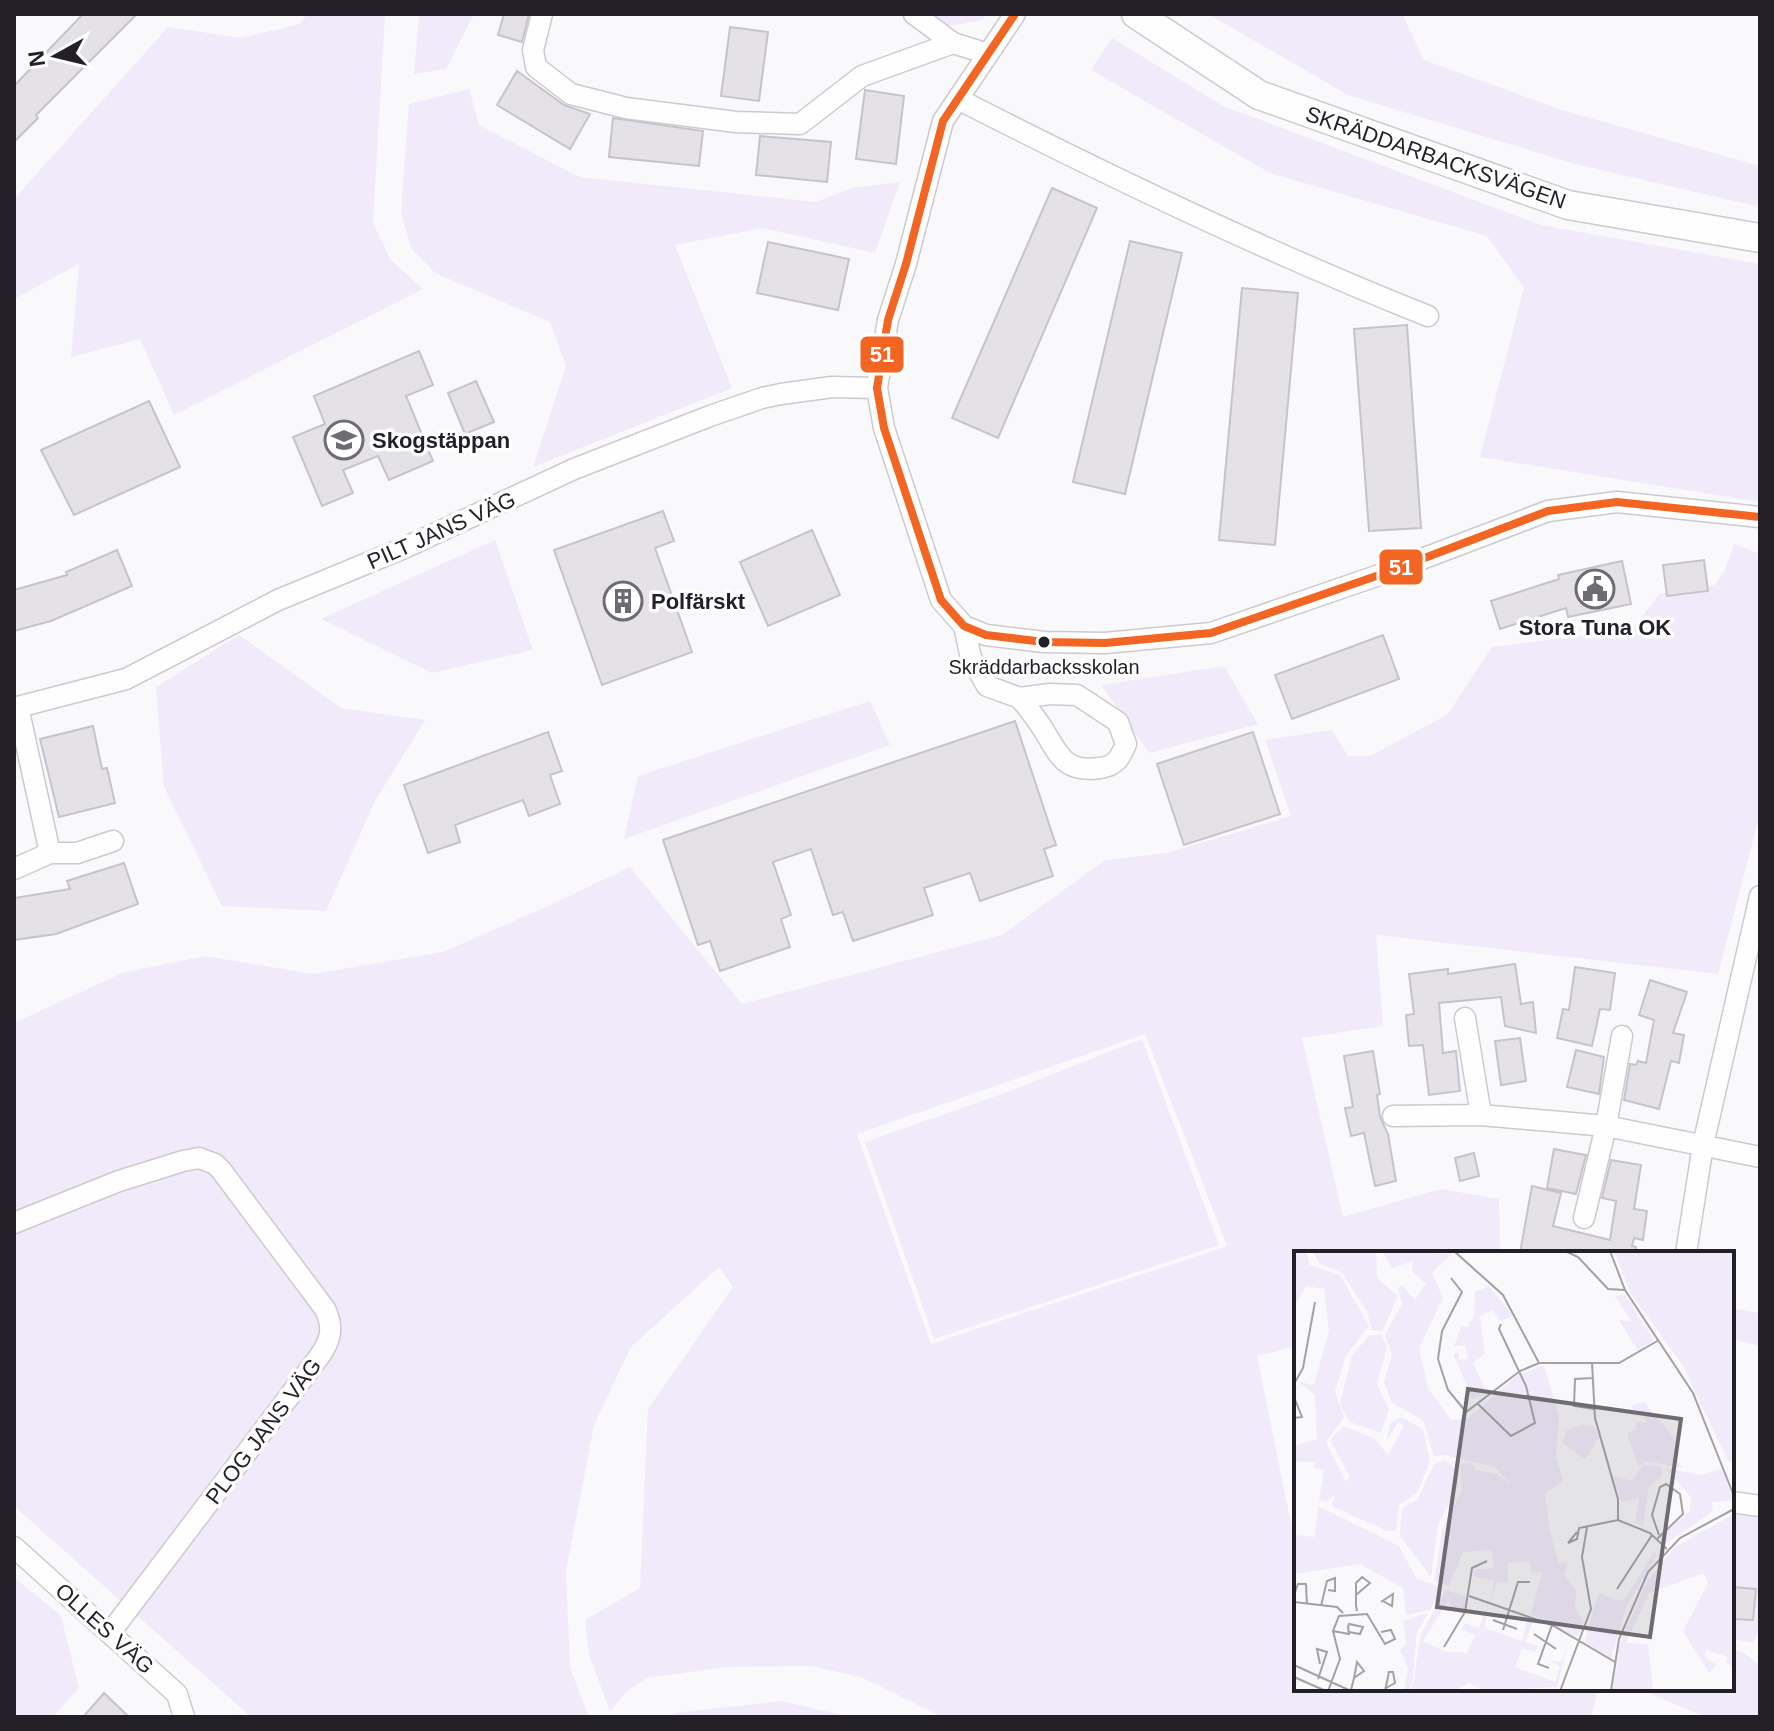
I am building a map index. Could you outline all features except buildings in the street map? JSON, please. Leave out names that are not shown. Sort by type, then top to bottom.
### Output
[{"type":"street","points":[[542,14],[533,50],[536,67],[571,94],[626,108],[736,122],[800,124],[862,76],[953,43]]},
{"type":"street","points":[[914,14],[953,43],[988,54]]},
{"type":"street","points":[[1015,14],[943,121],[906,264],[888,320],[877,388],[884,428],[941,600],[964,626],[986,635],[1044,642],[1105,643],[1211,633],[1385,573],[1548,511],[1617,502],[1760,517]]},
{"type":"street","name":"SKRÄDDARBACKSVÄGEN","points":[[1136,14],[1259,95],[1568,205],[1760,238]]},
{"type":"street","points":[[958,99],[1231,233],[1428,316]]},
{"type":"street","name":"PILT JANS VÄG","points":[[16,707],[126,679],[278,600],[404,548],[574,469],[710,416],[781,394],[832,387],[877,388]]},
{"type":"street","points":[[964,626],[971,658],[987,686],[1020,698],[1050,694],[1077,695],[1118,722],[1126,744],[1118,761],[1106,767],[1073,768],[1056,755],[1042,728],[1020,698]]},
{"type":"street","points":[[16,707],[50,853]]},
{"type":"street","points":[[14,869],[50,853],[77,853],[113,841]]},
{"type":"street","points":[[1686,1251],[1703,1145],[1760,896]]},
{"type":"street","points":[[1465,1018],[1481,1115]]},
{"type":"street","points":[[1584,1218],[1606,1126],[1622,1036]]},
{"type":"street","points":[[1393,1116],[1481,1115],[1606,1126],[1760,1157]]},
{"type":"street","name":"PLOG JANS VÄG","points":[[14,1223],[145,1173],[192,1159],[207,1160],[221,1170],[325,1309],[330,1322],[330,1338],[319,1357],[110,1633]]},
{"type":"street","points":[[1734,1502],[1760,1506]]},
{"type":"street","name":"OLLES VÄG","points":[[14,1547],[177,1694],[184,1717]]},
{"type":"shaded area","points":[[307,14],[385,14],[373,223],[391,260],[423,289],[174,415],[140,339],[71,357],[79,264],[14,299],[14,199],[168,27],[242,38],[300,24]]},
{"type":"shaded area","points":[[419,14],[474,14],[446,69],[414,74]]},
{"type":"shaded area","points":[[923,14],[986,14],[983,20],[937,28]]},
{"type":"shaded area","points":[[1208,14],[1402,14],[1424,60],[1565,111],[1760,166],[1760,207],[1575,164],[1348,95]]},
{"type":"shaded area","points":[[1112,38],[1223,106],[1541,225],[1760,264],[1760,502],[1480,457],[1524,288],[1487,236],[1270,173],[1091,70]]},
{"type":"shaded area","points":[[469,89],[479,125],[579,177],[816,202],[852,188],[900,182],[875,253],[763,228],[675,245],[732,388],[533,467],[566,366],[550,322],[435,273],[411,248],[401,212],[409,104]]},
{"type":"shaded area","points":[[495,540],[533,650],[432,673],[321,619]]},
{"type":"shaded area","points":[[1734,544],[1760,554],[1760,814],[1718,974],[1376,935],[1383,1026],[1302,1038],[1343,1217],[1441,1189],[1499,1199],[1500,1251],[1294,1251],[1294,1347],[1257,1356],[1294,1538],[1294,1691],[1595,1691],[1591,1717],[942,1717],[861,1677],[811,1666],[726,1667],[647,1678],[628,1690],[610,1711],[589,1655],[585,1620],[640,1588],[648,1409],[733,1287],[719,1267],[631,1347],[594,1425],[566,1571],[570,1668],[589,1717],[240,1717],[237,1714],[250,1716],[14,1506],[14,1023],[122,973],[205,956],[313,974],[443,952],[630,867],[742,1004],[1002,935],[1105,860],[1167,853],[1291,816],[1265,740],[1332,730],[1348,756],[1370,756],[1447,715],[1492,647],[1633,629],[1659,594],[1714,585],[1724,572]],"holes":[[[1145,1034],[1227,1246],[931,1344],[857,1134]]]},
{"type":"shaded area","points":[[239,635],[341,708],[425,720],[375,801],[326,911],[222,906],[164,787],[156,687]]},
{"type":"shaded area","points":[[1224,666],[1258,724],[1149,753],[1101,685]]},
{"type":"shaded area","points":[[870,701],[890,745],[624,839],[638,776]]},
{"type":"shaded area","points":[[1142,1039],[1219,1245],[934,1339],[865,1142],[1002,1094]]},
{"type":"shaded area","points":[[1734,1308],[1760,1313],[1760,1346],[1734,1340]]},
{"type":"shaded area","points":[[1734,1514],[1760,1518],[1760,1628],[1753,1643],[1734,1639]]},
{"type":"shaded area","points":[[15,1578],[61,1616],[79,1688],[53,1717],[14,1717]]},
{"type":"shaded area","points":[[1734,1650],[1743,1652],[1760,1666],[1760,1717],[1706,1717],[1644,1691],[1734,1691]]},
{"type":"shaded area","points":[[781,1701],[851,1717],[669,1717],[674,1713]]},
{"type":"transit line","name":"51","points":[[1015,14],[943,121],[906,264],[888,320],[877,388],[884,428],[941,600],[964,626],[986,635],[1044,642],[1105,643],[1211,633],[1385,573],[1548,511],[1617,502],[1760,517]]},
{"type":"place","name":"Skogstäppan","points":[[344,440]]},
{"type":"place","name":"Stora Tuna OK","points":[[1595,589]]},
{"type":"place","name":"Polfärskt","points":[[623,601]]},
{"type":"place","name":"Skräddarbacksskolan","points":[[1044,642]]}]
